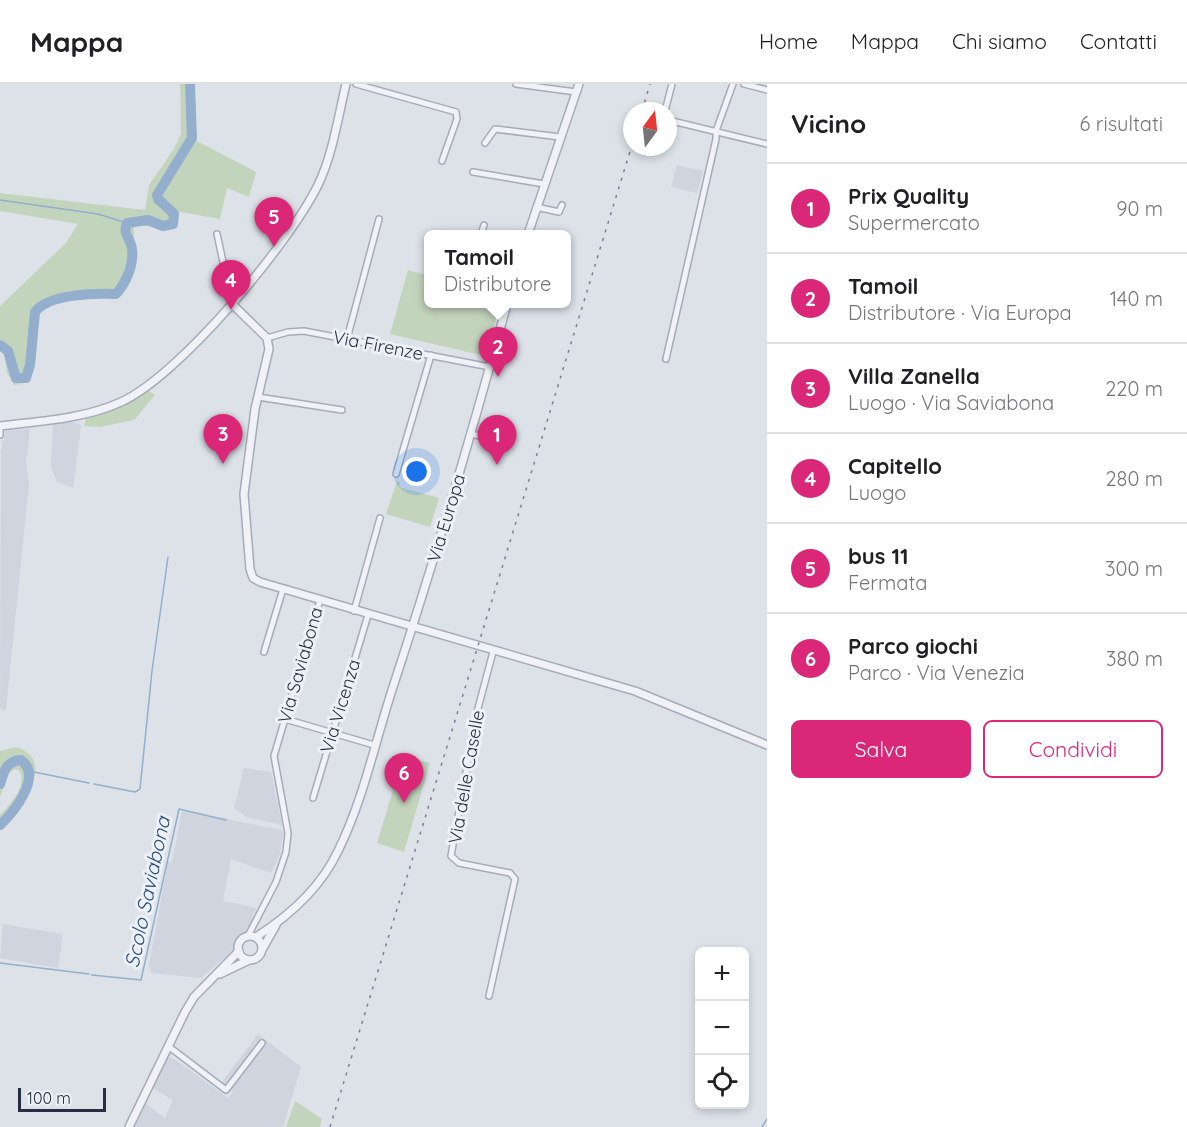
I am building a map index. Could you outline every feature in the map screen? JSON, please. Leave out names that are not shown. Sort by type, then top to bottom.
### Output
[{"type":"street","points":[[0,435],[0,427],[54,419],[121,402],[154,382],[232,304],[262,266],[317,186],[346,84]]},
{"type":"street","points":[[356,84],[456,112],[457,119],[442,161]]},
{"type":"street","points":[[516,84],[576,92]]},
{"type":"street","points":[[529,230],[579,84]]},
{"type":"street","points":[[667,102],[672,84]]},
{"type":"street","points":[[666,359],[716,131],[734,84]]},
{"type":"street","points":[[744,84],[767,90]]},
{"type":"street","points":[[677,122],[767,144]]},
{"type":"street","points":[[485,142],[495,129],[560,137]]},
{"type":"street","points":[[473,172],[544,184]]},
{"type":"street","points":[[536,207],[559,212],[562,205]]},
{"type":"street","name":"Via Firenze","points":[[347,339],[379,219]]},
{"type":"street","points":[[482,230],[484,225]]},
{"type":"street","points":[[217,234],[232,304],[267,338]]},
{"type":"street","name":"Via Europa","points":[[278,923],[321,879],[339,851],[413,629],[506,308]]},
{"type":"street","name":"Via Firenze","points":[[267,338],[288,332],[304,331],[490,367]]},
{"type":"street","name":"Via Saviabona","points":[[215,977],[239,951],[240,942],[252,936],[276,882],[286,852],[288,833],[274,756],[320,600],[260,582],[253,578],[250,569],[244,494],[258,397],[269,349],[267,338]]},
{"type":"street","points":[[396,474],[431,355]]},
{"type":"street","points":[[258,397],[342,410]]},
{"type":"street","points":[[471,434],[503,441]]},
{"type":"street","points":[[354,611],[380,518]]},
{"type":"street","points":[[264,652],[284,589]]},
{"type":"street","points":[[320,600],[413,629],[635,691],[767,745]]},
{"type":"street","name":"Via Vicenza","points":[[313,798],[368,615]]},
{"type":"street","name":"Via delle Caselle","points":[[489,996],[515,879],[510,873],[459,863],[451,856],[477,712],[493,652]]},
{"type":"street","points":[[285,719],[374,745]]},
{"type":"street","points":[[262,948],[252,936],[278,923]]},
{"type":"street","points":[[129,1127],[194,998],[215,977],[257,958],[278,923]]},
{"type":"street","points":[[239,951],[249,960]]},
{"type":"street","points":[[168,1046],[226,1090],[262,1043]]},
{"type":"shaded area","points":[[677,165],[703,171],[697,193],[671,187]]},
{"type":"shaded area","points":[[71,422],[81,425],[73,488],[57,482],[51,467],[53,424]]},
{"type":"shaded area","points":[[30,429],[26,462],[29,484],[6,710],[0,709],[1,451],[5,431]]},
{"type":"shaded area","points":[[244,768],[271,772],[282,825],[246,817],[234,808]]},
{"type":"shaded area","points":[[182,810],[281,830],[283,833],[280,854],[271,873],[231,859],[223,901],[256,908],[245,940],[201,978],[151,973],[149,965],[168,862],[172,862]]},
{"type":"shaded area","points":[[3,924],[63,934],[58,968],[0,958]]},
{"type":"shaded area","points":[[258,1034],[301,1067],[283,1127],[132,1127],[143,1102],[165,1118],[173,1100],[151,1087],[167,1056],[176,1060],[228,1098],[233,1092],[222,1082]]},
{"type":"green space","points":[[180,84],[193,84],[195,140],[256,172],[249,197],[227,188],[220,219],[175,211],[174,229],[134,225],[134,264],[129,281],[123,289],[115,296],[78,297],[43,307],[37,323],[33,366],[29,376],[22,384],[14,385],[7,373],[4,351],[0,348],[0,306],[66,243],[78,224],[0,211],[0,193],[145,210],[149,185],[174,149],[181,134]]},
{"type":"green space","points":[[408,270],[424,275],[424,308],[499,308],[485,356],[390,334]]},
{"type":"green space","points":[[149,391],[155,395],[134,420],[100,427],[84,426],[86,418],[123,406]]},
{"type":"green space","points":[[397,481],[400,482],[399,487],[439,498],[430,527],[386,514]]},
{"type":"green space","points":[[16,747],[29,754],[35,763],[35,774],[24,798],[0,829],[0,815],[17,794],[21,776],[19,770],[14,769],[9,773],[0,797],[0,751]]},
{"type":"green space","points":[[404,755],[430,763],[404,852],[377,843]]},
{"type":"green space","points":[[295,1101],[322,1119],[320,1127],[286,1127]]},
{"type":"waterway","points":[[0,345],[8,351],[16,378],[26,378],[30,365],[35,312],[50,301],[61,298],[116,294],[126,279],[132,261],[131,245],[126,233],[127,223],[148,220],[163,226],[173,224],[174,214],[158,199],[157,195],[192,138],[190,84]]},
{"type":"waterway","points":[[0,200],[98,214],[127,223]]},
{"type":"waterway","points":[[94,784],[135,792],[140,789],[152,671],[168,557]]},
{"type":"waterway","points":[[0,784],[4,771],[12,762],[21,760],[27,767],[29,775],[24,794],[0,825]]},
{"type":"waterway","points":[[29,771],[89,783]]},
{"type":"waterway","name":"Scolo Saviabona","points":[[92,975],[141,980],[179,809],[226,820]]},
{"type":"waterway","name":"Scolo Saviabona","points":[[0,963],[89,974]]},
{"type":"waterway","points":[[762,1127],[767,1119]]},
{"type":"railway","points":[[645,102],[650,84]]},
{"type":"railway","points":[[330,1127],[629,156]]},
{"type":"place","name":"bus 11","points":[[274,247]]},
{"type":"place","name":"Capitello","points":[[231,310]]},
{"type":"place","name":"Tamoil","points":[[498,377]]},
{"type":"place","name":"Villa Zanella","points":[[223,464]]},
{"type":"place","name":"Prix Quality","points":[[497,465]]},
{"type":"place","name":"Parco giochi","points":[[404,803]]}]
